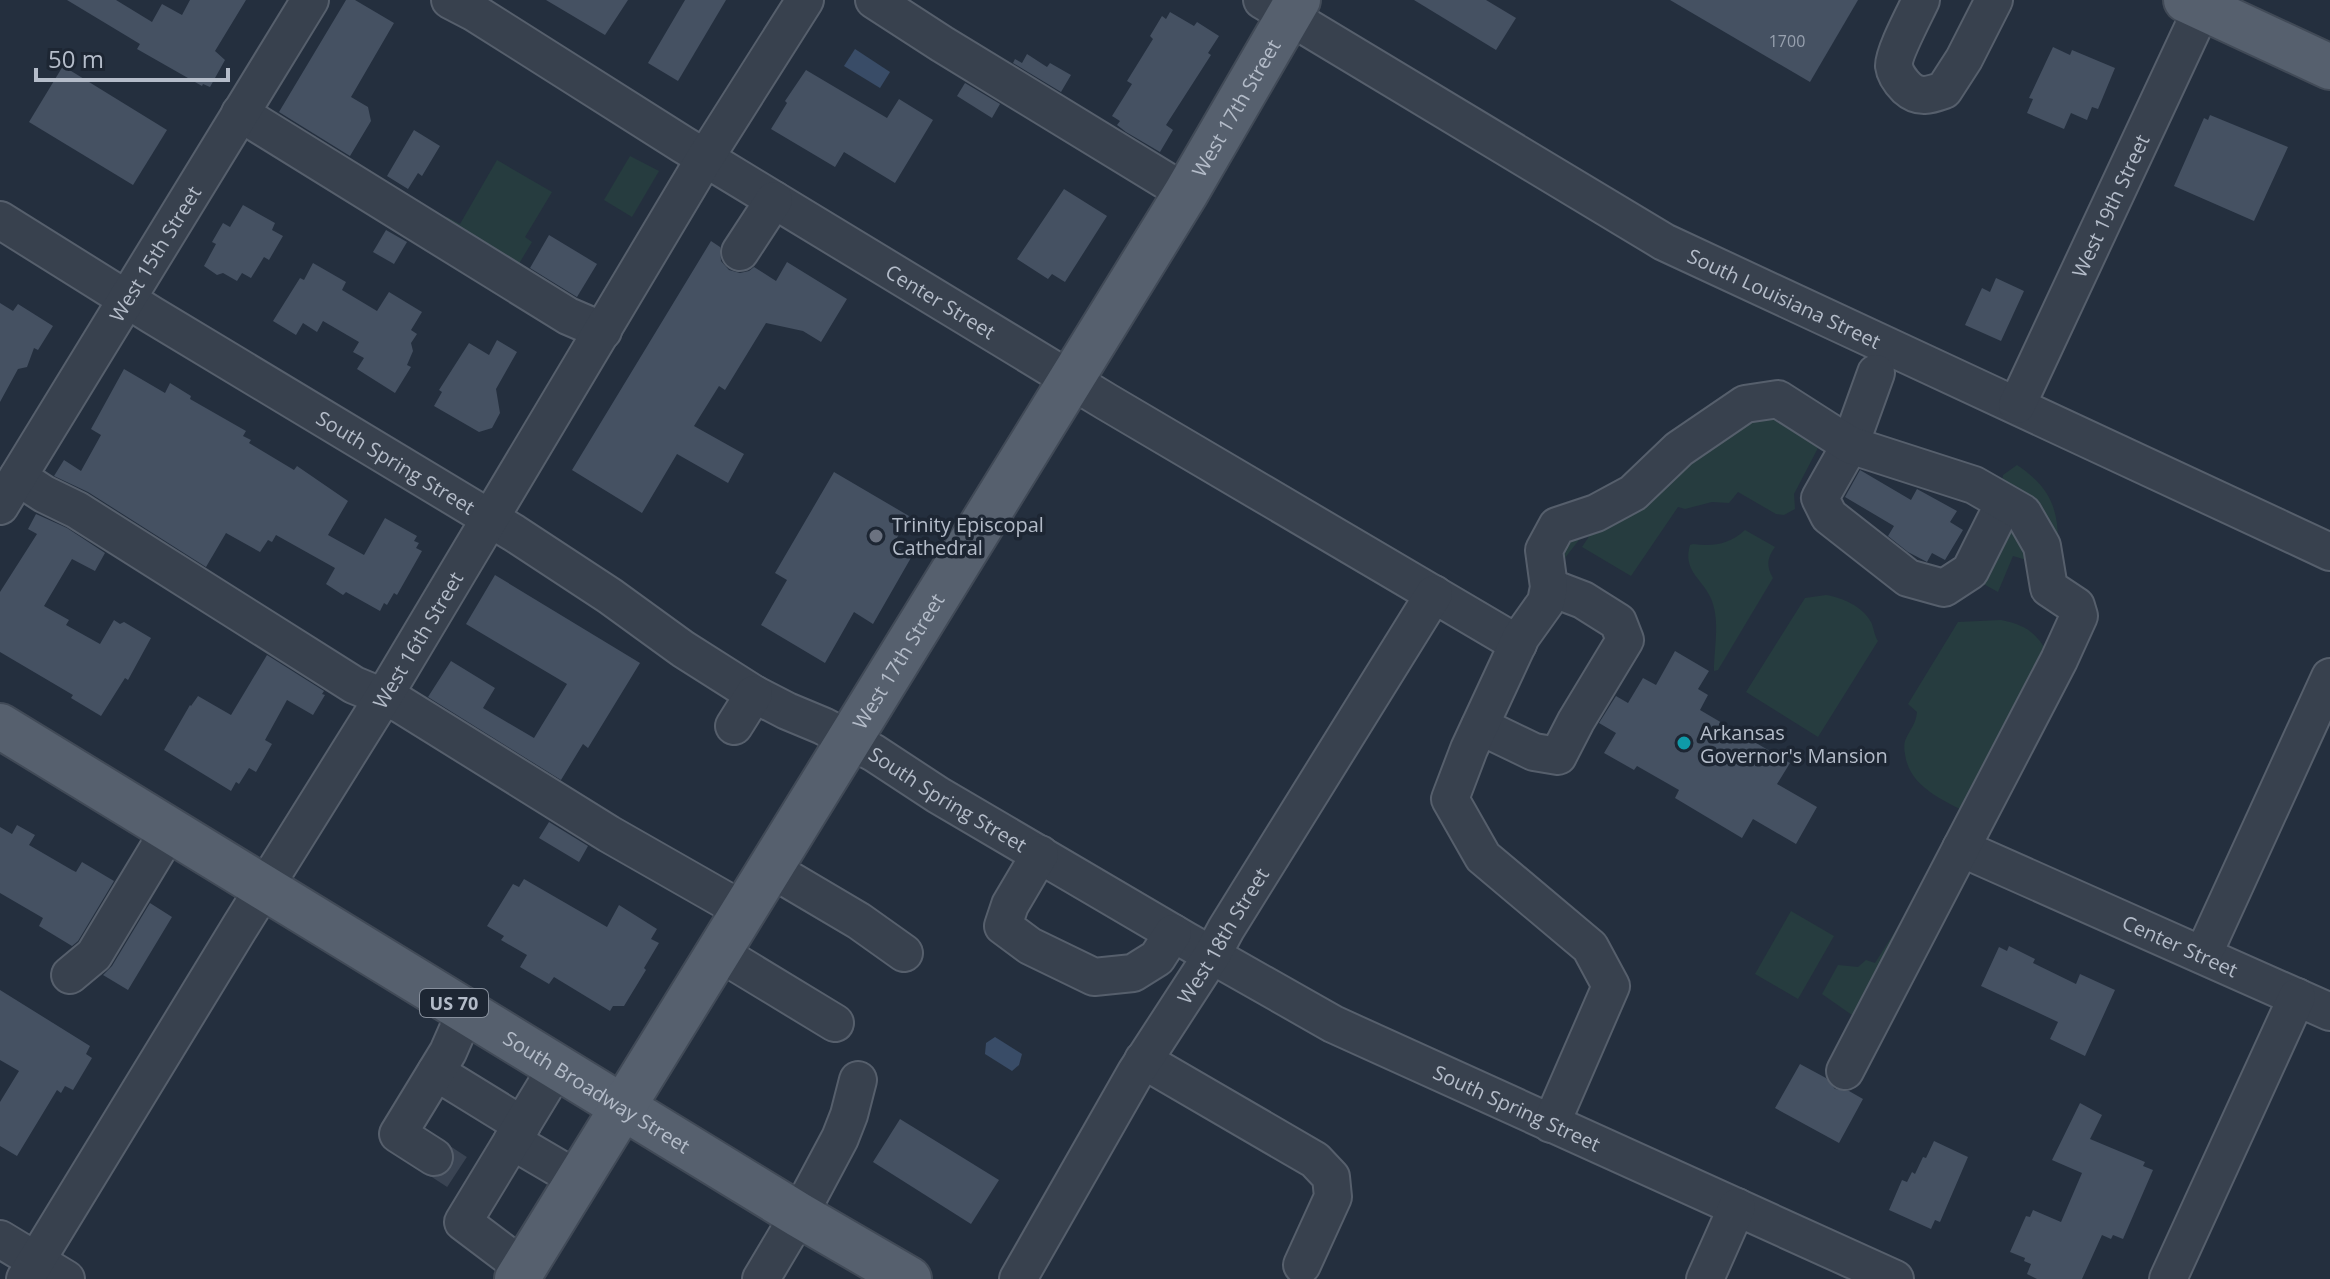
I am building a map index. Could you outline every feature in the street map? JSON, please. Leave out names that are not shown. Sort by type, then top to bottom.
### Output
[{"type":"main road","points":[[2198,2],[2330,67]]},
{"type":"main road","name":"West 17th Street","points":[[521,1273],[1186,193],[1283,5]]},
{"type":"main road","name":"South Broadway Street","points":[[0,726],[799,1215],[909,1279]]},
{"type":"street","name":"West 15th Street","points":[[9,492],[310,0]]},
{"type":"street","name":"Center Street","points":[[450,0],[1070,379],[1518,644]]},
{"type":"street","name":"West 16th Street","points":[[43,1273],[264,888],[384,696],[705,158],[805,0]]},
{"type":"street","points":[[874,0],[1186,193]]},
{"type":"street","points":[[1921,0],[1899,47],[1894,66],[1900,81],[1911,92],[1925,96],[1944,90],[1964,59],[1994,0]]},
{"type":"street","name":"West 19th Street","points":[[2017,405],[2198,2]]},
{"type":"street","name":"South Louisiana Street","points":[[1283,5],[1664,242],[2330,552]]},
{"type":"street","points":[[240,113],[568,316],[603,331]]},
{"type":"street","points":[[740,252],[774,200]]},
{"type":"street","name":"South Spring Street","points":[[0,220],[262,382],[489,517],[754,694],[874,753],[938,795],[1333,1024],[1895,1279]]},
{"type":"street","points":[[1876,373],[1850,445],[1820,498],[1829,516],[1908,578],[1944,588],[1970,571],[2004,503]]},
{"type":"street","points":[[1480,726],[1534,752],[1558,756],[1625,640],[1618,622],[1558,580],[1544,550],[1557,526],[1596,513],[1633,493],[1679,449],[1745,404],[1778,399],[1850,445],[1974,485],[2023,513],[2042,546],[2049,588],[2076,606],[2079,616],[1845,1071]]},
{"type":"street","points":[[9,492],[44,494],[77,510],[354,685],[400,704],[609,834],[744,911]]},
{"type":"street","points":[[1551,1124],[1611,986],[1590,947],[1483,857],[1450,799],[1518,644],[1558,580]]},
{"type":"street","name":"West 18th Street","points":[[1018,1279],[1143,1060],[1212,955],[1434,594]]},
{"type":"street","points":[[2203,955],[2330,677]]},
{"type":"street","points":[[734,726],[754,694]]},
{"type":"street","points":[[70,975],[94,955],[170,829]]},
{"type":"street","name":"Center Street","points":[[1961,848],[2330,1012]]},
{"type":"street","points":[[1040,854],[1010,905],[1003,926],[1030,946],[1094,977],[1133,973],[1157,958],[1173,933]]},
{"type":"street","points":[[771,869],[859,921],[904,953]]},
{"type":"street","points":[[718,952],[835,1023]]},
{"type":"street","points":[[2168,1279],[2297,997]]},
{"type":"street","points":[[466,1011],[448,1052],[398,1134],[577,1179]]},
{"type":"street","points":[[1143,1060],[1315,1160],[1331,1177],[1333,1197],[1302,1265]]},
{"type":"street","points":[[521,1273],[463,1222],[477,1156],[557,1067]]},
{"type":"street","points":[[436,1072],[477,1156]]},
{"type":"street","points":[[761,1279],[840,1138],[858,1080]]},
{"type":"street","points":[[1705,1279],[1737,1207]]},
{"type":"street","points":[[0,1239],[43,1273]]},
{"type":"green space","points":[[630,156],[659,171],[632,217],[604,200]]},
{"type":"green space","points":[[497,160],[552,192],[525,237],[532,242],[514,272],[440,229],[447,217],[460,224]]},
{"type":"green space","points":[[1762,409],[1819,446],[1794,494],[1795,509],[1784,515],[1776,514],[1738,492],[1729,503],[1712,502],[1685,509],[1678,507],[1631,576],[1582,547],[1590,535],[1586,531],[1561,563],[1561,542]]},
{"type":"green space","points":[[2017,465],[2036,480],[2049,497],[2056,517],[2058,541],[2001,487],[2003,475]]},
{"type":"green space","points":[[2012,520],[2037,563],[2013,556],[1998,592],[1980,582],[2008,538],[2007,528]]},
{"type":"green space","points":[[1745,530],[1775,547],[1768,562],[1773,578],[1718,670],[1714,671],[1714,609],[1708,593],[1691,569],[1688,554],[1690,545],[1721,543]]},
{"type":"green space","points":[[1826,595],[1863,611],[1878,641],[1818,737],[1746,692],[1805,598]]},
{"type":"green space","points":[[2001,620],[2029,630],[2048,653],[1973,816],[1930,792],[1908,766],[1904,745],[1917,712],[1908,704],[1958,622]]},
{"type":"green space","points":[[1910,908],[1862,1022],[1822,994],[1838,965],[1858,967],[1866,960],[1875,963]]},
{"type":"green space","points":[[1791,911],[1834,936],[1798,999],[1755,974]]},
{"type":"water","points":[[855,49],[890,72],[880,88],[844,66]]},
{"type":"water","points":[[995,1037],[1022,1054],[1019,1065],[1012,1071],[985,1054],[986,1043]]},
{"type":"building","points":[[67,0],[116,0],[152,22],[162,4],[182,15],[190,0],[246,0],[215,51],[225,60],[210,87],[202,86],[137,49],[140,44]]},
{"type":"building","points":[[346,0],[355,0],[394,23],[351,97],[368,107],[371,121],[350,156],[279,112]]},
{"type":"building","points":[[546,0],[628,0],[605,35]]},
{"type":"building","points":[[685,0],[726,0],[678,81],[648,63]]},
{"type":"building","points":[[1414,0],[1486,0],[1516,18],[1496,50]]},
{"type":"building","points":[[1670,0],[1858,0],[1810,82]]},
{"type":"building","points":[[1170,12],[1194,26],[1197,22],[1219,36],[1208,53],[1211,55],[1166,125],[1173,130],[1160,152],[1126,132],[1117,125],[1120,121],[1112,116],[1132,84],[1127,81],[1153,39],[1150,36],[1162,16],[1166,19]]},
{"type":"building","points":[[2053,47],[2070,55],[2072,50],[2115,68],[2098,109],[2092,107],[2087,120],[2071,113],[2064,129],[2027,113],[2033,99],[2029,98]]},
{"type":"building","points":[[1027,54],[1047,67],[1050,63],[1071,75],[1061,92],[1013,63],[1015,59],[1022,63]]},
{"type":"building","points":[[63,66],[167,130],[133,185],[29,122]]},
{"type":"building","points":[[806,70],[887,118],[899,99],[933,120],[895,183],[844,152],[835,167],[771,129]]},
{"type":"building","points":[[965,83],[1000,104],[992,118],[957,96]]},
{"type":"building","points":[[2210,115],[2288,147],[2254,221],[2174,186],[2204,118],[2208,120]]},
{"type":"building","points":[[414,130],[440,146],[422,176],[418,173],[408,189],[387,176]]},
{"type":"building","points":[[1064,189],[1107,216],[1065,282],[1052,274],[1048,279],[1017,259]]},
{"type":"building","points":[[243,205],[275,223],[272,230],[283,236],[269,260],[264,257],[251,278],[242,273],[237,281],[223,273],[217,275],[204,266],[223,223],[230,227]]},
{"type":"building","points":[[386,230],[407,242],[394,264],[373,252]]},
{"type":"building","points":[[549,235],[597,264],[577,297],[530,268]]},
{"type":"building","points":[[711,241],[720,247],[721,261],[729,270],[740,273],[754,267],[776,281],[787,262],[847,299],[821,342],[803,331],[766,323],[725,390],[719,386],[694,426],[744,454],[728,483],[677,454],[642,513],[572,470]]},
{"type":"building","points":[[313,263],[346,282],[342,290],[377,311],[389,292],[422,312],[411,330],[417,334],[411,343],[413,351],[407,365],[411,367],[395,393],[357,369],[364,358],[353,352],[359,342],[323,321],[317,332],[303,323],[296,335],[273,321]]},
{"type":"building","points":[[1996,278],[2024,291],[2001,341],[1965,325],[1982,288],[1990,292]]},
{"type":"building","points":[[0,303],[13,311],[18,304],[53,326],[38,350],[34,348],[27,367],[18,369],[0,402]]},
{"type":"building","points":[[497,340],[517,352],[496,389],[500,413],[492,428],[479,432],[434,406],[442,392],[439,390],[469,343],[489,355]]},
{"type":"building","points":[[124,369],[165,393],[170,383],[191,396],[190,399],[246,431],[243,436],[251,440],[249,443],[294,470],[297,466],[348,501],[328,535],[364,555],[385,518],[417,536],[414,541],[419,543],[416,548],[422,551],[397,595],[394,593],[380,611],[346,592],[343,595],[326,584],[335,568],[276,535],[260,552],[226,533],[206,567],[88,492],[54,476],[64,460],[81,471],[101,435],[91,429]]},
{"type":"building","points":[[1860,470],[1911,500],[1917,489],[1957,511],[1950,522],[1963,530],[1945,560],[1932,553],[1927,562],[1908,552],[1888,536],[1894,526],[1845,497]]},
{"type":"building","points":[[834,472],[909,516],[893,545],[912,556],[873,624],[854,612],[825,663],[761,625],[787,580],[775,573]]},
{"type":"building","points":[[36,514],[67,528],[105,553],[95,571],[72,559],[44,606],[69,620],[66,625],[100,644],[114,620],[120,624],[124,622],[151,638],[128,680],[125,678],[101,716],[71,698],[73,695],[0,652],[0,592],[37,534],[28,529]]},
{"type":"building","points":[[495,575],[640,663],[588,748],[583,744],[561,780],[428,697],[451,661],[495,688],[483,708],[534,738],[567,684],[466,624]]},
{"type":"building","name":"Arkansas Governor's Mansion","points":[[1675,651],[1709,671],[1698,689],[1708,695],[1700,710],[1790,763],[1777,784],[1817,807],[1796,844],[1753,819],[1742,838],[1675,798],[1679,790],[1637,766],[1634,770],[1604,753],[1616,733],[1599,723],[1616,696],[1628,703],[1643,678],[1656,685]]},
{"type":"building","points":[[267,655],[324,691],[322,694],[325,695],[313,715],[287,700],[265,740],[272,744],[256,772],[249,768],[231,791],[164,750],[198,696],[231,715]]},
{"type":"building","points":[[549,822],[588,846],[579,862],[539,838]]},
{"type":"building","points":[[17,825],[35,835],[29,845],[72,870],[76,872],[82,862],[114,881],[72,946],[39,926],[43,918],[0,893],[0,827],[12,834]]},
{"type":"building","points":[[524,879],[607,927],[619,905],[657,929],[651,939],[659,943],[624,1006],[613,1006],[610,1011],[554,977],[549,984],[520,967],[527,955],[501,940],[504,936],[487,926],[513,884],[519,887]]},
{"type":"building","points":[[150,903],[172,917],[128,990],[103,975],[112,966]]},
{"type":"building","points":[[2009,946],[2035,959],[2033,963],[2076,984],[2080,974],[2115,990],[2085,1056],[2050,1039],[2058,1022],[1981,986],[1999,947],[2007,951]]},
{"type":"building","points":[[0,990],[90,1046],[86,1054],[92,1058],[73,1090],[65,1086],[61,1093],[57,1090],[17,1156],[0,1146],[0,1102],[19,1071],[0,1060]]},
{"type":"building","points":[[1800,1064],[1826,1078],[1835,1089],[1849,1091],[1863,1099],[1839,1143],[1775,1108]]},
{"type":"building","points":[[2080,1103],[2102,1115],[2090,1139],[2145,1162],[2143,1166],[2153,1170],[2123,1239],[2102,1235],[2082,1279],[2037,1279],[2027,1274],[2031,1264],[2024,1261],[2025,1258],[2010,1252],[2026,1216],[2030,1217],[2033,1210],[2061,1222],[2082,1173],[2052,1160]]},
{"type":"building","points":[[900,1119],[999,1180],[971,1224],[873,1162]]},
{"type":"building","points":[[1934,1141],[1968,1157],[1940,1222],[1935,1220],[1931,1229],[1889,1210],[1902,1180],[1907,1182],[1912,1172],[1915,1174]]},
{"type":"tunnel","points":[[434,1157],[457,1172]]},
{"type":"place","name":"Trinity Episcopal Cathedral","points":[[876,536]]},
{"type":"place","name":"Arkansas Governor's Mansion","points":[[1684,743]]}]
